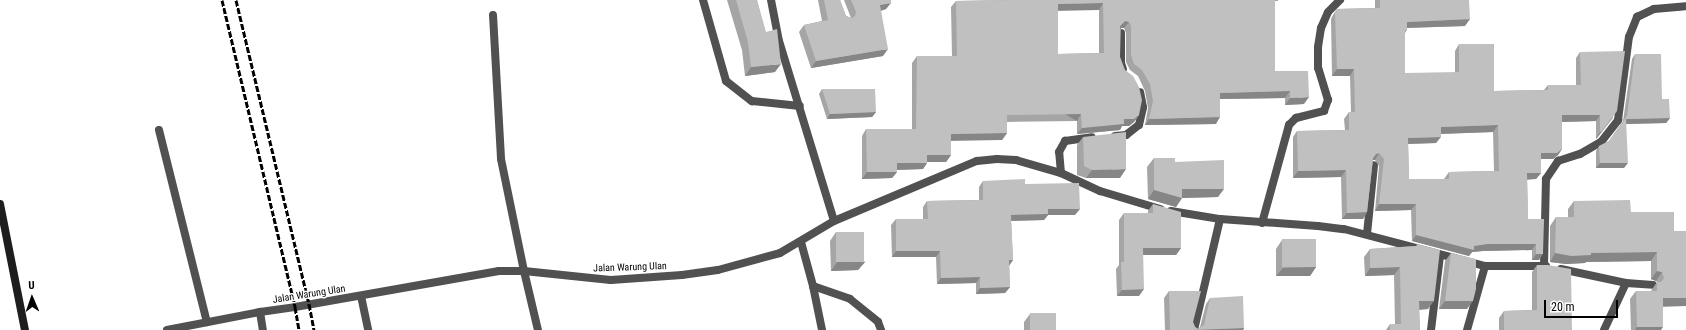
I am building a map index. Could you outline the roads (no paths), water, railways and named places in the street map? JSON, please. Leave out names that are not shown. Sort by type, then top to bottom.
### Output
[{"type":"main road","points":[[0,204],[25,330]]},
{"type":"street","points":[[703,0],[726,81],[752,101],[800,106]]},
{"type":"street","points":[[771,0],[779,41],[834,221]]},
{"type":"street","points":[[1262,223],[1289,125],[1296,118],[1324,111],[1328,100],[1318,68],[1318,47],[1321,28],[1328,12],[1340,0]]},
{"type":"street","points":[[1544,266],[1546,179],[1558,161],[1580,154],[1601,142],[1618,120],[1630,37],[1637,16],[1654,8],[1686,6]]},
{"type":"street","points":[[493,15],[501,159],[524,271],[538,330]]},
{"type":"street","points":[[1121,33],[1121,63],[1125,74],[1129,76]]},
{"type":"street","points":[[1061,173],[1059,152],[1065,141],[1126,135],[1139,125],[1142,108],[1140,92],[1137,86]]},
{"type":"street","points":[[159,130],[207,322]]},
{"type":"street","name":"Jalan Warung Ulan","points":[[167,330],[260,312],[361,296],[469,275],[499,271],[524,271],[611,280],[682,275],[754,261],[780,254],[834,221],[977,161],[997,159],[1016,160],[1061,173],[1100,191],[1180,214],[1262,223],[1318,226],[1367,234],[1440,256],[1485,266],[1544,266],[1626,283],[1652,285]]},
{"type":"street","points":[[1367,234],[1374,165]]},
{"type":"street","points":[[1194,330],[1220,219]]},
{"type":"street","points":[[801,242],[813,286],[822,330]]},
{"type":"street","points":[[1431,330],[1440,256]]},
{"type":"street","points":[[1467,330],[1485,266]]},
{"type":"street","points":[[1604,330],[1626,283]]},
{"type":"street","points":[[813,286],[850,299],[878,322],[881,330]]},
{"type":"street","points":[[361,296],[368,330]]},
{"type":"street","points":[[260,312],[263,330]]},
{"type":"railway","points":[[222,0],[295,307],[299,330]]},
{"type":"railway","points":[[236,0],[314,330]]}]
